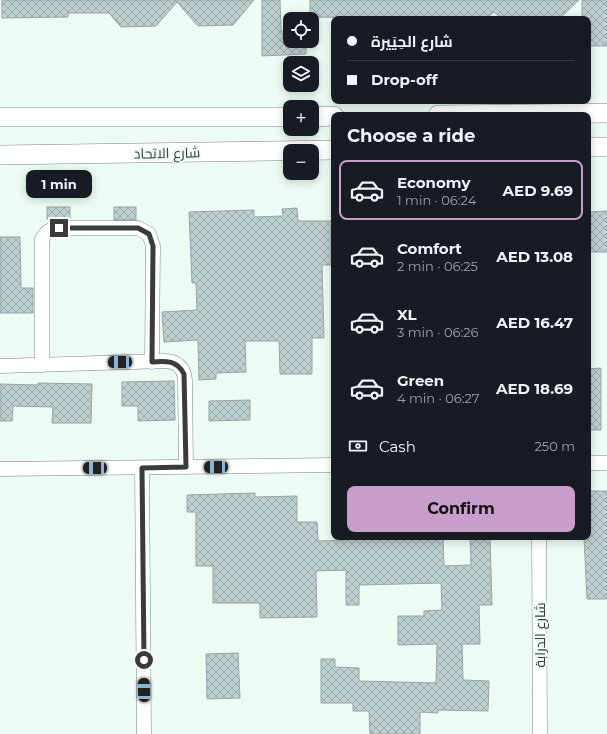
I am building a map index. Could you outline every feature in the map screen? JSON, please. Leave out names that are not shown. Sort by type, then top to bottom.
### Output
[{"type":"main road","points":[[591,113],[607,113]]},
{"type":"main road","points":[[319,116],[331,116]]},
{"type":"main road","points":[[0,117],[283,117]]},
{"type":"main road","points":[[591,147],[607,147]]},
{"type":"main road","name":"شارع الاتحاد","points":[[0,155],[331,150]]},
{"type":"street","points":[[42,365],[42,239],[47,232],[55,228],[138,228],[149,234],[153,246],[152,362]]},
{"type":"street","points":[[1,366],[171,361],[182,368],[184,374],[186,467]]},
{"type":"street","points":[[591,463],[607,463]]},
{"type":"street","points":[[0,469],[331,465]]},
{"type":"street","points":[[142,468],[144,734]]},
{"type":"street","name":"شارع الدرابة","points":[[539,540],[540,734]]},
{"type":"building","points":[[2,0],[254,0],[233,25],[198,26],[177,2],[156,26],[121,27],[109,13],[68,13],[68,17],[2,18]]},
{"type":"building","points":[[262,0],[280,0],[283,48],[306,48],[306,54],[262,56]]},
{"type":"building","points":[[310,0],[579,0],[562,16],[499,16],[494,12],[489,16],[331,16],[331,17],[319,17],[319,12],[310,12]]},
{"type":"building","points":[[582,0],[607,0],[607,46],[591,46],[591,16],[582,16]]},
{"type":"building","points":[[47,207],[70,207],[70,219],[47,219]]},
{"type":"building","points":[[114,207],[136,207],[136,220],[114,220]]},
{"type":"building","points":[[297,208],[298,221],[331,221],[331,265],[322,265],[324,338],[312,338],[312,374],[280,374],[279,341],[245,341],[246,372],[216,373],[216,379],[199,380],[198,340],[164,342],[162,312],[197,310],[196,283],[192,283],[189,212],[254,210],[254,217],[283,216],[282,209]]},
{"type":"building","points":[[607,211],[607,252],[591,252],[591,212]]},
{"type":"building","points":[[0,237],[20,237],[21,288],[33,288],[33,313],[0,313]]},
{"type":"building","points":[[601,368],[601,430],[591,430],[591,369]]},
{"type":"building","points":[[174,381],[175,420],[138,421],[138,406],[122,406],[122,382]]},
{"type":"building","points":[[38,383],[92,384],[91,423],[52,423],[53,407],[13,406],[12,421],[0,421],[0,384],[38,385]]},
{"type":"building","points":[[250,400],[250,420],[209,421],[209,401]]},
{"type":"building","points":[[591,491],[607,491],[607,599],[587,599],[584,540],[591,540]]},
{"type":"building","points":[[255,493],[255,497],[297,496],[297,522],[317,522],[318,541],[443,540],[444,566],[471,565],[470,540],[490,540],[492,605],[479,605],[480,644],[462,644],[463,680],[489,681],[488,711],[438,710],[438,713],[420,712],[420,734],[370,734],[369,711],[353,711],[353,703],[321,703],[321,659],[335,659],[335,667],[359,668],[359,681],[436,683],[437,644],[398,645],[398,616],[424,616],[424,611],[442,610],[441,583],[359,585],[359,605],[346,605],[346,570],[316,571],[317,617],[260,618],[260,603],[213,603],[213,566],[196,566],[196,512],[187,512],[187,495]]},
{"type":"building","points":[[238,653],[240,698],[207,699],[206,654]]},
{"type":"route","points":[[59,228],[138,228],[149,234],[153,242],[152,362],[171,361],[182,368],[184,374],[186,467],[142,468],[144,660]]}]
